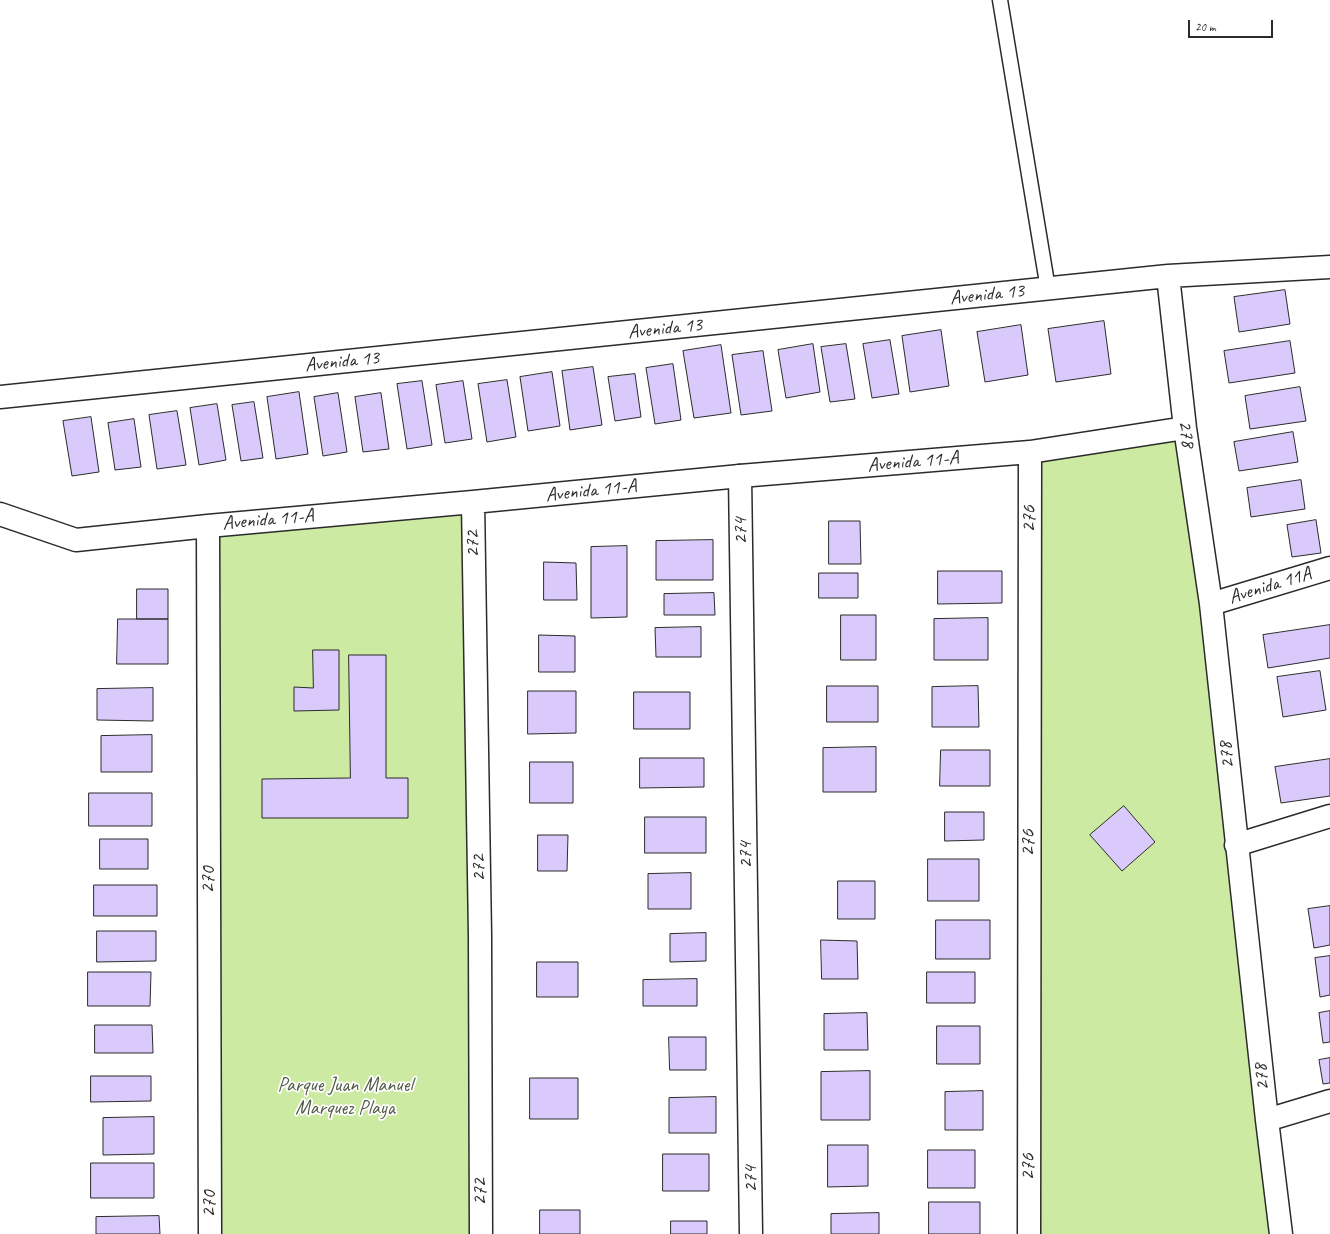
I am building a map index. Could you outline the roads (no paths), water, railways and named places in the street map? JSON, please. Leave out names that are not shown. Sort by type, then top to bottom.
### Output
[{"type":"street","name":"Avenida 13","points":[[0,397],[1168,276],[1330,267]]},
{"type":"street","name":"278","points":[[1168,276],[1185,428],[1211,604],[1236,845],[1281,1234]]},
{"type":"street","name":"Avenida 11-A","points":[[0,514],[76,540],[208,526],[740,476],[1030,452],[1185,428]]},
{"type":"street","name":"276","points":[[1029,1234],[1030,452]]},
{"type":"street","name":"274","points":[[740,476],[751,1234]]},
{"type":"street","name":"272","points":[[473,502],[480,944],[481,1234]]},
{"type":"street","name":"270","points":[[208,526],[210,1234]]},
{"type":"street","name":"Avenida 11A","points":[[1211,604],[1330,568]]},
{"type":"street","points":[[1236,845],[1330,816]]},
{"type":"street","points":[[1267,1120],[1330,1101]]},
{"type":"lane","points":[[1000,0],[1048,289]]},
{"type":"park label","name":"Parque Juan Manuel Marquez Playa","points":[[345,1098]]}]
